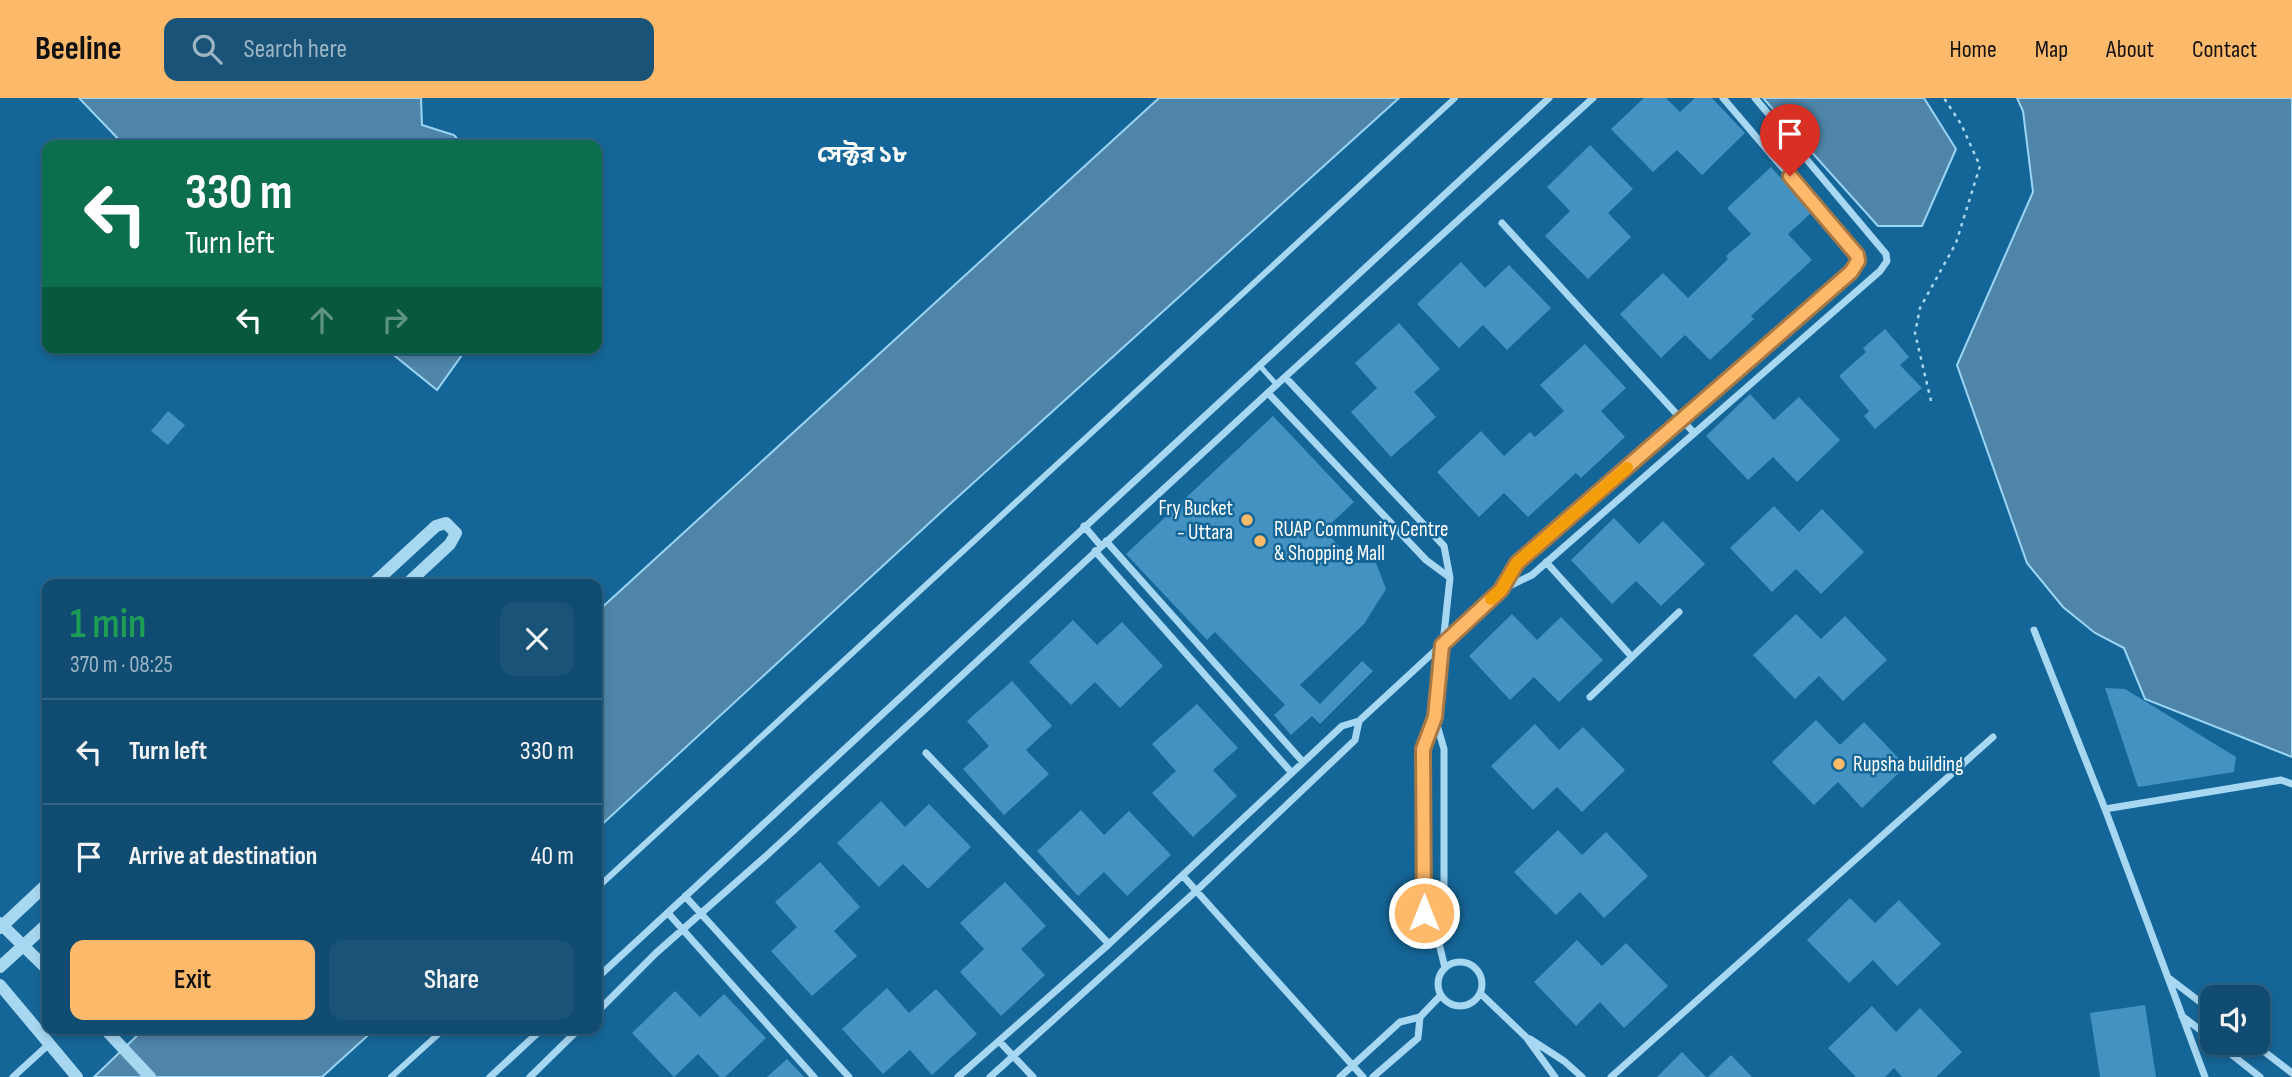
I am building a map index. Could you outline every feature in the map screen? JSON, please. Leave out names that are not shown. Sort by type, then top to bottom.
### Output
[{"type":"street","points":[[602,883],[1455,98]]},
{"type":"street","points":[[602,973],[1549,98]]},
{"type":"street","points":[[602,1007],[700,912],[775,848],[1277,384],[1593,98]]},
{"type":"street","points":[[958,1077],[1109,944],[1342,726],[1359,721],[1442,645],[1501,590],[1517,563],[1851,272],[1858,261],[1857,255],[1723,98]]},
{"type":"street","points":[[1501,590],[1532,575],[1880,271],[1887,261],[1886,254],[1755,98]]},
{"type":"street","points":[[1502,223],[1694,433]]},
{"type":"street","points":[[1285,377],[1444,546],[1450,578],[1435,717],[1423,749],[1424,913],[1437,935],[1445,968]]},
{"type":"street","points":[[1268,393],[1426,560],[1450,578]]},
{"type":"street","points":[[378,579],[436,526],[446,523],[456,533],[450,544],[412,579]]},
{"type":"street","points":[[1084,526],[1292,773]]},
{"type":"street","points":[[1101,546],[1303,762]]},
{"type":"street","points":[[1546,562],[1632,657]]},
{"type":"street","points":[[1590,697],[1679,612]]},
{"type":"street","points":[[2034,629],[2105,809],[2205,1077]]},
{"type":"street","points":[[1435,717],[1444,749],[1444,914],[1437,935]]},
{"type":"street","points":[[990,1077],[1195,892],[1355,740],[1359,721]]},
{"type":"street","points":[[1611,1077],[1993,737]]},
{"type":"street","points":[[926,753],[1109,944]]},
{"type":"street","points":[[2105,809],[2281,780],[2292,784]]},
{"type":"street","points":[[1183,876],[1363,1077]]},
{"type":"street","points":[[42,888],[1,925],[42,964]]},
{"type":"street","points":[[685,896],[849,1077]]},
{"type":"street","points":[[667,912],[814,1077]]},
{"type":"street","points":[[0,967],[42,929]]},
{"type":"street","points":[[1458,962],[1473,966],[1482,978],[1480,993],[1472,1003],[1459,1006],[1447,1002],[1441,995],[1438,981],[1445,968],[1458,962]]},
{"type":"street","points":[[2169,978],[2200,1002]]},
{"type":"street","points":[[0,985],[77,1077]]},
{"type":"street","points":[[1480,993],[1526,1037],[1555,1077]]},
{"type":"street","points":[[1340,1077],[1400,1022],[1420,1017],[1441,995]]},
{"type":"street","points":[[2182,1015],[2200,1029]]},
{"type":"street","points":[[1373,1077],[1418,1038],[1420,1017]]},
{"type":"street","points":[[110,1034],[150,1077]]},
{"type":"street","points":[[391,1077],[438,1034]]},
{"type":"street","points":[[490,1077],[537,1034]]},
{"type":"street","points":[[530,1077],[574,1034]]},
{"type":"street","points":[[1526,1037],[1564,1061],[1582,1077]]},
{"type":"street","points":[[999,1041],[1033,1077]]},
{"type":"street","points":[[13,1077],[48,1045]]},
{"type":"street","points":[[2232,1055],[2260,1077]]},
{"type":"street","points":[[2269,1055],[2292,1073]]},
{"type":"lane","points":[[1259,366],[1277,384]]},
{"type":"path","points":[[1931,401],[1915,333],[1920,308],[1956,243],[1980,166],[1961,124],[1944,98]]},
{"type":"water","points":[[79,98],[421,98],[422,125],[454,135],[458,140],[119,140]]},
{"type":"water","points":[[1159,98],[1399,98],[950,504],[602,824],[602,607]]},
{"type":"water","points":[[1763,98],[1924,98],[1956,149],[1922,226],[1878,226]]},
{"type":"water","points":[[2017,98],[2292,98],[2292,757],[2145,699],[2124,648],[2095,633],[2063,607],[2027,563],[1957,365],[2033,192],[2023,111]]},
{"type":"water","points":[[392,354],[463,354],[437,390]]},
{"type":"water","points":[[139,1034],[369,1034],[322,1077],[94,1077]]},
{"type":"building","points":[[1644,98],[1666,98],[1680,112],[1695,98],[1712,98],[1745,133],[1702,175],[1677,150],[1653,172],[1611,129]]},
{"type":"building","points":[[1590,145],[1633,189],[1608,213],[1631,237],[1588,279],[1545,236],[1570,211],[1547,187]]},
{"type":"building","points":[[1771,167],[1812,212],[1788,234],[1812,260],[1751,316],[1754,319],[1710,360],[1685,335],[1661,358],[1620,314],[1663,273],[1688,298],[1728,259],[1726,256],[1751,234],[1727,208]]},
{"type":"building","points":[[1461,262],[1485,288],[1509,265],[1551,308],[1507,350],[1483,325],[1459,348],[1417,304]]},
{"type":"building","points":[[1399,323],[1440,369],[1414,392],[1436,417],[1391,457],[1351,412],[1377,388],[1355,363]]},
{"type":"building","points":[[1885,329],[1909,357],[1900,365],[1922,388],[1875,429],[1864,416],[1869,411],[1839,376],[1866,352],[1863,348]]},
{"type":"building","points":[[1585,344],[1626,388],[1601,411],[1625,437],[1581,478],[1576,473],[1528,517],[1504,493],[1479,517],[1437,472],[1481,431],[1504,456],[1530,432],[1535,437],[1564,411],[1540,385]]},
{"type":"building","points":[[1750,394],[1774,420],[1799,397],[1840,440],[1797,482],[1773,457],[1748,480],[1706,436]]},
{"type":"building","points":[[168,411],[185,425],[168,445],[151,431]]},
{"type":"building","points":[[1273,416],[1354,502],[1324,530],[1355,563],[1376,563],[1386,589],[1364,624],[1300,685],[1320,704],[1362,661],[1373,671],[1320,724],[1312,716],[1291,735],[1274,715],[1285,705],[1215,632],[1207,640],[1126,554]]},
{"type":"building","points":[[1774,506],[1799,532],[1822,509],[1864,552],[1821,594],[1796,569],[1772,592],[1730,548]]},
{"type":"building","points":[[1614,518],[1639,544],[1663,521],[1705,564],[1661,606],[1636,581],[1612,604],[1571,560]]},
{"type":"building","points":[[1512,614],[1537,640],[1561,617],[1603,660],[1559,702],[1534,677],[1510,700],[1469,656]]},
{"type":"building","points":[[1796,614],[1821,639],[1845,616],[1887,660],[1843,701],[1819,676],[1795,699],[1753,655]]},
{"type":"building","points":[[1073,620],[1097,645],[1122,622],[1163,666],[1120,708],[1095,682],[1071,705],[1029,662]]},
{"type":"building","points":[[1012,681],[1052,726],[1026,750],[1049,774],[1004,815],[963,769],[989,746],[967,721]]},
{"type":"building","points":[[2105,688],[2125,689],[2236,757],[2234,772],[2138,787]]},
{"type":"building","points":[[1197,704],[1238,748],[1213,770],[1237,796],[1193,837],[1152,793],[1176,771],[1152,744]]},
{"type":"building","name":"Rupsha building","points":[[1816,720],[1840,745],[1864,722],[1906,766],[1862,808],[1838,782],[1814,805],[1772,762]]},
{"type":"building","points":[[1535,724],[1559,750],[1583,727],[1625,770],[1582,812],[1557,787],[1533,810],[1491,766]]},
{"type":"building","points":[[881,801],[905,827],[929,804],[971,847],[928,889],[903,864],[879,887],[837,843]]},
{"type":"building","points":[[1081,810],[1104,835],[1129,811],[1171,855],[1127,896],[1104,872],[1078,896],[1037,851]]},
{"type":"building","points":[[1558,830],[1582,855],[1606,832],[1648,876],[1604,918],[1580,892],[1556,915],[1514,872]]},
{"type":"building","points":[[820,862],[860,907],[834,931],[857,956],[812,996],[771,951],[797,927],[775,902]]},
{"type":"building","points":[[1005,882],[1046,926],[1021,949],[1045,975],[1001,1016],[960,972],[984,949],[960,923]]},
{"type":"building","points":[[1850,898],[1875,923],[1899,900],[1941,944],[1897,986],[1873,960],[1849,983],[1807,940]]},
{"type":"building","points":[[1577,940],[1602,966],[1626,943],[1668,986],[1624,1028],[1600,1002],[1576,1026],[1534,982]]},
{"type":"building","points":[[887,988],[909,1013],[936,989],[977,1034],[932,1075],[910,1050],[883,1074],[842,1029]]},
{"type":"building","points":[[675,991],[700,1017],[724,994],[766,1038],[725,1077],[720,1077],[698,1054],[674,1077],[632,1033]]},
{"type":"building","points":[[2145,1005],[2156,1077],[2100,1077],[2090,1013]]},
{"type":"building","points":[[1872,1006],[1896,1032],[1920,1008],[1962,1052],[1936,1077],[1902,1077],[1894,1068],[1885,1077],[1856,1077],[1828,1048]]},
{"type":"building","points":[[1682,1052],[1706,1077],[1657,1077]]},
{"type":"building","points":[[1731,1055],[1752,1077],[1708,1077]]},
{"type":"building","points":[[787,1059],[804,1077],[767,1077]]},
{"type":"slow traffic","points":[[1491,599],[1501,590],[1517,563],[1627,468]]},
{"type":"place","name":"Fry Bucket - Uttara","points":[[1247,520]]},
{"type":"place","name":"RUAP Community Centre & Shopping Mall","points":[[1260,541]]},
{"type":"place","name":"Rupsha building","points":[[1839,764]]},
{"type":"district","name":"সেক্টর ১৮","points":[[862,154]]},
{"type":"route","points":[[1424,913],[1423,749],[1435,717],[1442,645],[1501,590],[1517,563],[1851,272],[1858,261],[1857,255],[1790,176]]}]
